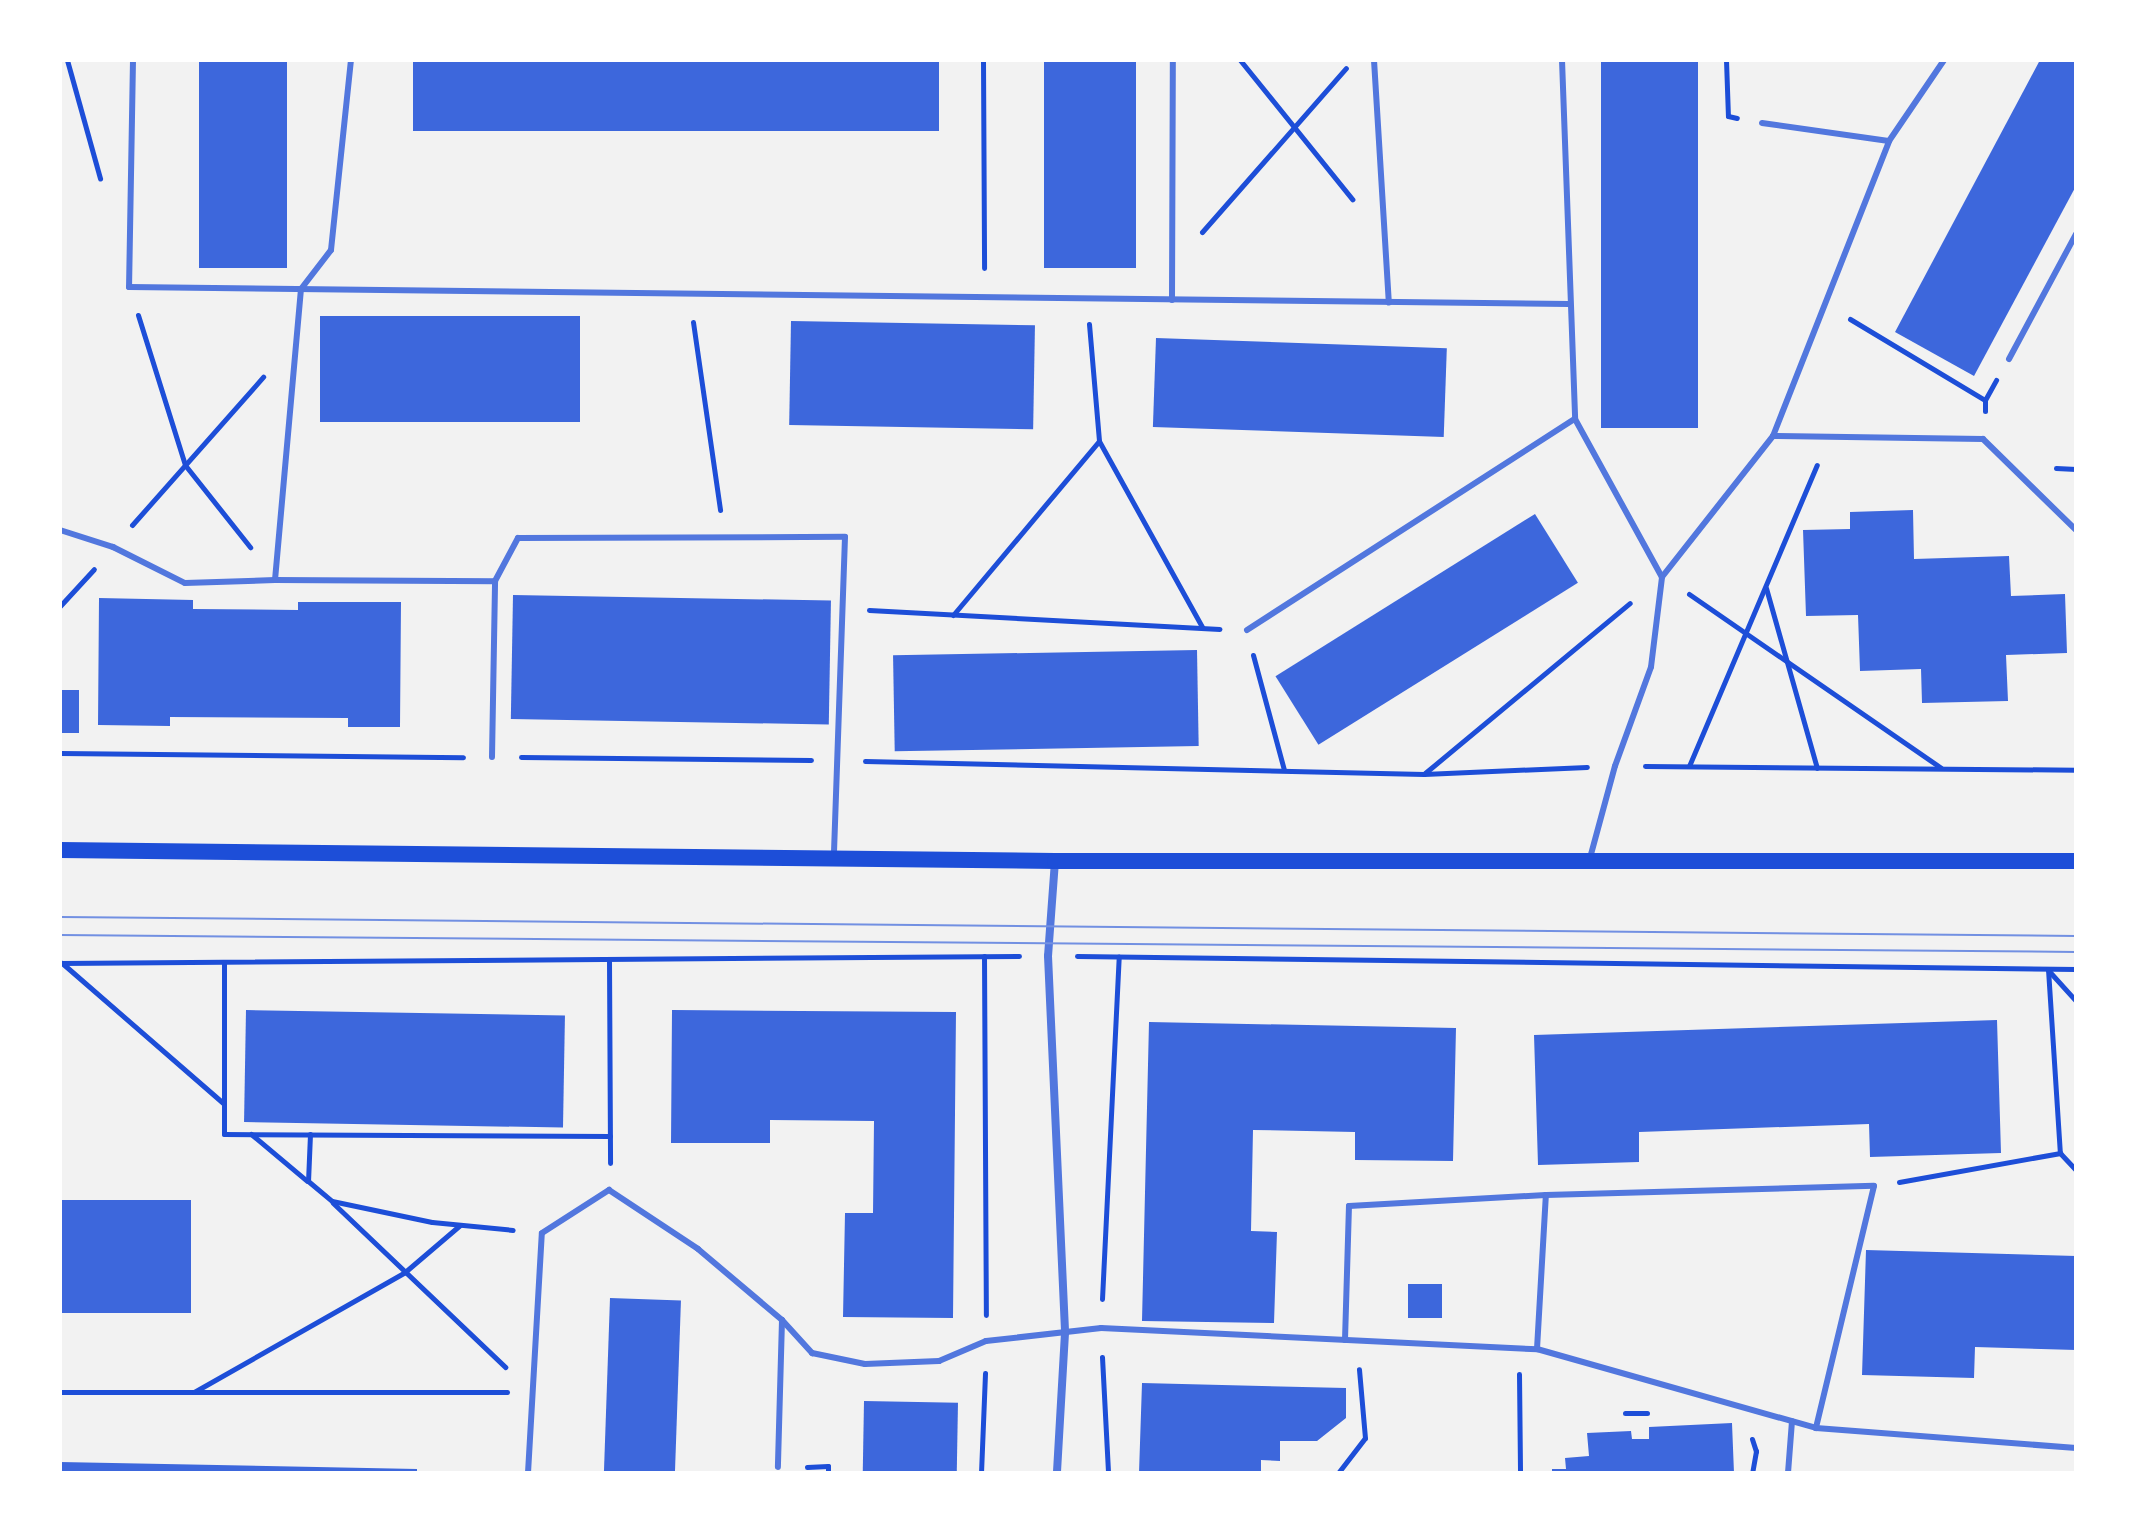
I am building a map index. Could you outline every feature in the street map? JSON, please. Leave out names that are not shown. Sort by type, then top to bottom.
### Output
[{"type":"main road","points":[[60,850],[1055,861],[2076,861]]},
{"type":"street","points":[[1055,861],[1048,956],[1065,1333],[1057,1473]]},
{"type":"lane","points":[[133,60],[129,287],[1569,304]]},
{"type":"lane","points":[[275,580],[301,289],[331,250],[351,60]]},
{"type":"lane","points":[[1172,300],[1173,60]]},
{"type":"lane","points":[[1374,60],[1389,303]]},
{"type":"lane","points":[[1562,60],[1575,419],[1662,577]]},
{"type":"lane","points":[[1590,861],[1615,766],[1651,667],[1662,577],[1773,436],[1889,141],[1944,60]]},
{"type":"lane","points":[[1762,123],[1889,141]]},
{"type":"lane","points":[[2009,359],[2076,234]]},
{"type":"lane","points":[[1247,630],[1575,419]]},
{"type":"lane","points":[[1773,436],[1983,439],[2076,530]]},
{"type":"lane","points":[[60,530],[113,547],[185,583],[275,580],[495,581]]},
{"type":"lane","points":[[492,757],[495,581],[518,538],[845,537],[834,858]]},
{"type":"lane","points":[[1345,1340],[1349,1206],[1546,1195],[1874,1186],[1816,1428]]},
{"type":"lane","points":[[528,1473],[542,1233],[609,1190],[698,1249],[782,1320],[812,1353],[865,1364],[939,1361],[986,1341],[1101,1328],[1537,1349],[1816,1428],[2076,1448]]},
{"type":"lane","points":[[1537,1349],[1546,1195]]},
{"type":"lane","points":[[778,1467],[782,1320]]},
{"type":"lane","points":[[1788,1473],[1792,1421]]},
{"type":"path","points":[[67,60],[100,181]]},
{"type":"path","points":[[983,60],[985,297]]},
{"type":"path","points":[[1240,60],[1385,240]]},
{"type":"path","points":[[1173,265],[1353,60]]},
{"type":"path","points":[[1726,60],[1728,116],[1762,123]]},
{"type":"path","points":[[129,287],[185,465],[275,580]]},
{"type":"path","points":[[689,294],[724,537]]},
{"type":"path","points":[[1087,299],[1099,441],[1202,628]]},
{"type":"path","points":[[1825,304],[1985,400]]},
{"type":"path","points":[[60,606],[296,340]]},
{"type":"path","points":[[1983,439],[1985,400],[2009,359]]},
{"type":"path","points":[[1689,766],[1829,437]]},
{"type":"path","points":[[953,615],[1099,441]]},
{"type":"path","points":[[1424,774],[1662,577],[1746,631],[1942,769]]},
{"type":"path","points":[[1766,586],[1817,768]]},
{"type":"path","points":[[842,609],[1247,630],[1284,770]]},
{"type":"path","points":[[60,753],[838,760],[1424,774],[1615,766],[2076,770]]},
{"type":"path","points":[[981,1473],[986,1341],[984,956]]},
{"type":"path","points":[[1108,1473],[1101,1328],[1119,956]]},
{"type":"path","points":[[609,960],[609,1190]]},
{"type":"path","points":[[224,962],[224,1134],[610,1136]]},
{"type":"path","points":[[62,963],[224,1104]]},
{"type":"path","points":[[2076,1001],[2048,969],[2060,1153],[2076,1170]]},
{"type":"path","points":[[251,1134],[332,1201],[532,1392]]},
{"type":"path","points":[[308,1181],[310,1134]]},
{"type":"path","points":[[1874,1186],[2060,1153]]},
{"type":"path","points":[[332,1201],[460,1225],[542,1233]]},
{"type":"path","points":[[193,1393],[405,1272],[460,1225]]},
{"type":"path","points":[[1338,1473],[1365,1438],[1357,1341]]},
{"type":"path","points":[[1520,1473],[1521,1348]]},
{"type":"path","points":[[60,1392],[532,1392]]},
{"type":"building","points":[[199,60],[287,60],[287,268],[199,268]]},
{"type":"building","points":[[413,60],[939,60],[939,131],[413,131]]},
{"type":"building","points":[[1044,60],[1136,60],[1136,268],[1044,268]]},
{"type":"building","points":[[1601,60],[1698,60],[1698,428],[1601,428]]},
{"type":"building","points":[[2040,60],[2076,60],[2076,186],[1974,376],[1895,332]]},
{"type":"building","points":[[320,316],[580,316],[580,422],[320,422]]},
{"type":"building","points":[[791,321],[1035,325],[1033,429],[789,425]]},
{"type":"building","points":[[1156,338],[1447,348],[1444,437],[1153,427]]},
{"type":"building","points":[[1913,510],[1914,559],[2009,556],[2011,596],[2065,594],[2067,653],[2006,655],[2008,701],[1922,703],[1921,669],[1860,671],[1858,615],[1806,616],[1803,530],[1850,529],[1850,512]]},
{"type":"building","points":[[1535,514],[1578,583],[1318,745],[1275,676]]},
{"type":"building","points":[[513,595],[831,601],[829,725],[511,719]]},
{"type":"building","points":[[99,598],[193,600],[193,609],[298,610],[298,602],[401,602],[400,727],[348,727],[348,718],[170,717],[170,726],[98,725]]},
{"type":"building","points":[[1197,650],[1199,746],[895,751],[893,655]]},
{"type":"building","points":[[60,690],[79,690],[79,733],[60,733]]},
{"type":"building","points":[[246,1010],[565,1016],[563,1128],[244,1122]]},
{"type":"building","points":[[672,1010],[956,1012],[953,1318],[843,1317],[845,1213],[873,1213],[874,1121],[770,1120],[770,1143],[671,1143]]},
{"type":"building","points":[[1997,1020],[2001,1153],[1870,1157],[1869,1124],[1639,1132],[1639,1162],[1538,1165],[1534,1035]]},
{"type":"building","points":[[1149,1022],[1456,1028],[1453,1161],[1355,1160],[1355,1132],[1253,1130],[1251,1231],[1277,1232],[1274,1323],[1142,1321]]},
{"type":"building","points":[[60,1200],[191,1200],[191,1313],[60,1313]]},
{"type":"building","points":[[1866,1250],[2076,1256],[2076,1350],[1975,1347],[1974,1378],[1862,1375]]},
{"type":"building","points":[[1408,1284],[1442,1284],[1442,1318],[1408,1318]]},
{"type":"building","points":[[610,1298],[681,1300],[675,1473],[604,1473]]},
{"type":"building","points":[[1142,1383],[1346,1388],[1346,1418],[1317,1441],[1280,1441],[1280,1461],[1261,1460],[1261,1473],[1139,1473]]},
{"type":"building","points":[[864,1401],[958,1403],[957,1473],[863,1473]]},
{"type":"building","points":[[1732,1423],[1734,1473],[1552,1473],[1552,1469],[1566,1469],[1565,1458],[1589,1456],[1587,1433],[1631,1431],[1632,1439],[1649,1439],[1649,1427]]},
{"type":"building","points":[[60,1462],[417,1469],[417,1473],[60,1473]]},
{"type":"tram line","points":[[60,917],[2076,936]]},
{"type":"tram line","points":[[60,935],[2076,952]]}]
